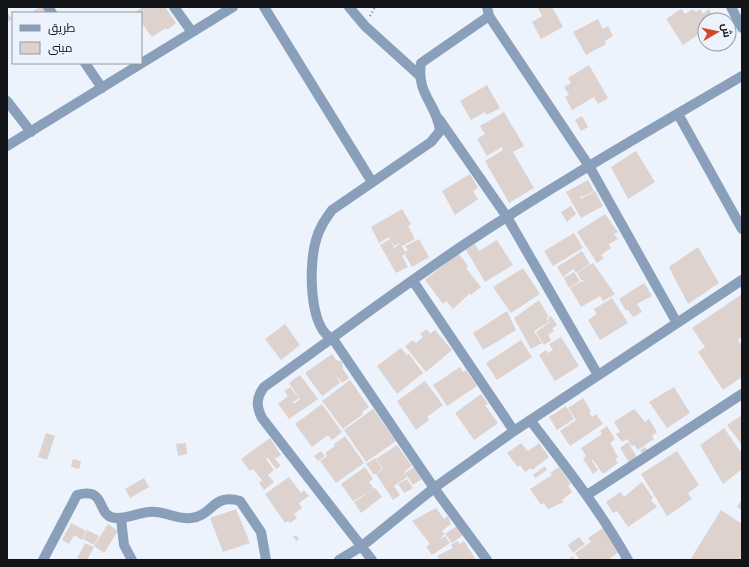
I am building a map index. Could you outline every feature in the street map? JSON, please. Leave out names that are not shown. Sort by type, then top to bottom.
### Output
[{"type":"street","points":[[174,7],[192,32]]},
{"type":"street","points":[[142,63],[233,7]]},
{"type":"street","points":[[264,7],[372,182]]},
{"type":"street","points":[[349,7],[365,26],[419,75]]},
{"type":"street","points":[[730,7],[742,28]]},
{"type":"street","points":[[598,375],[507,217],[425,98],[419,75],[421,63],[488,11],[589,166],[677,323]]},
{"type":"street","points":[[86,64],[102,88]]},
{"type":"street","points":[[7,146],[141,64]]},
{"type":"street","points":[[372,560],[262,418],[258,410],[259,394],[264,387],[333,339],[430,267],[589,166],[742,76]]},
{"type":"street","points":[[7,101],[31,132]]},
{"type":"street","points":[[678,114],[742,229]]},
{"type":"street","points":[[438,117],[440,131],[431,142],[332,210],[322,223],[315,241],[312,287],[317,319],[326,336],[333,339],[434,488],[487,560]]},
{"type":"street","points":[[339,560],[362,546],[434,488],[530,420],[742,280]]},
{"type":"street","points":[[413,281],[514,432]]},
{"type":"street","points":[[587,495],[742,394]]},
{"type":"street","points":[[530,420],[587,495],[605,521],[628,560]]},
{"type":"street","points":[[43,560],[77,495],[86,493],[92,493],[97,496],[106,515],[121,519],[150,511],[191,518],[203,514],[216,502],[230,498],[240,501],[261,532],[266,560]]},
{"type":"street","points":[[121,519],[124,546],[132,560]]},
{"type":"building","points":[[39,7],[44,7],[48,12],[32,12]]},
{"type":"building","points":[[143,7],[165,7],[176,23],[167,30],[166,28],[152,37],[142,23],[142,12],[136,12]]},
{"type":"building","points":[[552,7],[563,27],[541,39],[532,22],[542,16],[538,8]]},
{"type":"building","points":[[681,9],[685,14],[693,9],[696,12],[700,9],[702,12],[697,12],[697,35],[683,45],[666,19]]},
{"type":"building","points":[[7,12],[12,19],[7,23]]},
{"type":"building","points":[[598,19],[603,29],[608,26],[613,36],[605,41],[606,44],[586,55],[573,32]]},
{"type":"building","points":[[589,65],[608,98],[598,104],[594,97],[572,110],[565,97],[569,95],[564,87],[571,83],[568,78]]},
{"type":"building","points":[[487,85],[500,108],[487,115],[485,112],[471,120],[460,101]]},
{"type":"building","points":[[504,112],[524,146],[513,152],[534,188],[509,203],[485,161],[503,150],[502,147],[487,156],[477,139],[485,134],[480,126]]},
{"type":"building","points":[[582,116],[588,127],[581,131],[575,120]]},
{"type":"building","points":[[636,151],[655,182],[628,199],[611,167]]},
{"type":"building","points":[[470,174],[478,188],[473,191],[478,199],[455,215],[442,191]]},
{"type":"building","points":[[588,180],[594,191],[582,197],[580,196],[581,199],[595,191],[603,206],[581,218],[566,192]]},
{"type":"building","points":[[571,206],[576,214],[567,222],[561,212]]},
{"type":"building","points":[[402,209],[411,224],[408,226],[415,239],[402,246],[405,252],[408,250],[405,246],[419,239],[429,257],[412,267],[405,255],[406,253],[402,256],[408,267],[396,273],[380,245],[390,239],[394,248],[401,243],[394,246],[389,237],[379,243],[371,227]]},
{"type":"building","points":[[605,214],[618,232],[614,234],[618,239],[609,244],[611,248],[601,255],[604,258],[597,263],[577,232]]},
{"type":"building","points":[[574,233],[583,248],[553,266],[544,251]]},
{"type":"building","points":[[497,240],[513,265],[485,282],[466,250],[475,244],[479,251]]},
{"type":"building","points":[[698,247],[719,283],[688,304],[669,267]]},
{"type":"building","points":[[582,251],[590,264],[576,273],[573,269],[563,277],[557,267]]},
{"type":"building","points":[[458,253],[468,266],[466,268],[481,287],[471,295],[470,293],[453,309],[446,301],[443,304],[425,280]]},
{"type":"building","points":[[593,263],[615,294],[603,301],[600,296],[581,307],[570,288],[584,280],[581,280],[577,273]]},
{"type":"building","points":[[523,268],[540,294],[511,313],[493,287]]},
{"type":"building","points":[[574,272],[580,281],[569,288],[564,278]]},
{"type":"building","points":[[644,283],[652,296],[637,304],[642,312],[633,317],[628,310],[626,311],[619,299]]},
{"type":"building","points":[[742,294],[742,337],[738,340],[742,346],[742,377],[723,390],[698,352],[705,347],[692,328]]},
{"type":"building","points":[[612,298],[628,323],[600,340],[588,320],[597,314],[594,309]]},
{"type":"building","points":[[539,300],[549,317],[546,318],[549,322],[534,331],[542,343],[531,349],[514,318]]},
{"type":"building","points":[[507,311],[516,330],[483,350],[473,333]]},
{"type":"building","points":[[551,316],[557,325],[552,329],[554,331],[548,335],[551,340],[544,345],[536,332],[550,322],[548,319]]},
{"type":"building","points":[[285,324],[300,345],[281,360],[265,339]]},
{"type":"building","points":[[427,329],[430,334],[435,330],[452,350],[426,372],[405,346],[413,340],[416,343],[423,337],[420,334]]},
{"type":"building","points":[[561,337],[579,366],[555,381],[539,355],[546,350],[548,353],[553,350],[549,344]]},
{"type":"building","points":[[521,340],[532,357],[497,380],[486,363]]},
{"type":"building","points":[[401,348],[407,355],[409,354],[423,373],[397,394],[377,366]]},
{"type":"building","points":[[332,354],[336,360],[342,362],[343,369],[349,378],[342,383],[335,374],[340,383],[322,396],[305,373]]},
{"type":"building","points":[[460,367],[463,372],[466,370],[477,386],[447,406],[433,385]]},
{"type":"building","points":[[300,375],[318,399],[289,419],[278,404],[288,396],[284,391],[290,387],[299,398],[293,402],[294,404],[300,399],[289,383]]},
{"type":"building","points":[[350,380],[369,407],[362,412],[363,414],[343,429],[322,401]]},
{"type":"building","points":[[425,381],[443,405],[427,417],[429,420],[416,430],[397,401]]},
{"type":"building","points":[[674,387],[690,413],[667,428],[649,402]]},
{"type":"building","points":[[481,394],[488,404],[485,405],[498,423],[474,440],[455,413]]},
{"type":"building","points":[[583,398],[591,411],[589,412],[592,417],[596,414],[603,424],[570,446],[560,431],[576,420],[568,408]]},
{"type":"building","points":[[322,404],[342,432],[332,440],[328,435],[312,447],[295,424]]},
{"type":"building","points":[[566,406],[574,419],[557,430],[549,417]]},
{"type":"building","points":[[373,409],[396,441],[366,462],[344,430]]},
{"type":"building","points":[[634,409],[645,422],[649,419],[657,432],[652,436],[654,439],[638,450],[634,445],[632,446],[627,439],[622,442],[616,434],[620,432],[614,422]]},
{"type":"building","points":[[742,415],[742,445],[727,425]]},
{"type":"building","points":[[607,426],[615,439],[610,443],[618,457],[615,459],[618,463],[603,474],[593,460],[592,461],[598,470],[593,474],[583,459],[586,456],[581,448],[602,434],[600,431]]},
{"type":"building","points":[[724,428],[742,454],[742,469],[723,484],[700,445]]},
{"type":"building","points":[[46,433],[55,436],[47,460],[38,457]]},
{"type":"building","points":[[345,436],[364,463],[336,483],[320,461],[327,456],[325,453],[335,446],[333,445]]},
{"type":"building","points":[[270,438],[281,455],[275,459],[281,466],[276,469],[268,458],[266,459],[274,470],[268,475],[274,482],[264,490],[259,483],[262,480],[253,469],[250,471],[241,459]]},
{"type":"building","points":[[628,442],[637,457],[629,462],[620,448]]},
{"type":"building","points":[[186,443],[187,454],[178,456],[176,444]]},
{"type":"building","points":[[521,443],[528,451],[539,443],[549,457],[532,470],[531,468],[525,472],[520,465],[518,467],[507,453]]},
{"type":"building","points":[[397,445],[412,466],[404,472],[407,477],[394,486],[400,495],[393,500],[376,474],[383,469],[376,459]]},
{"type":"building","points":[[645,447],[648,450],[643,454],[640,451]]},
{"type":"building","points":[[321,451],[325,456],[318,461],[314,456]]},
{"type":"building","points":[[677,451],[699,485],[688,493],[692,499],[667,516],[641,474]]},
{"type":"building","points":[[375,458],[382,469],[374,475],[366,464]]},
{"type":"building","points":[[73,459],[81,461],[79,469],[71,467]]},
{"type":"building","points":[[417,465],[425,477],[413,485],[405,473]]},
{"type":"building","points":[[545,466],[547,470],[535,478],[533,475]]},
{"type":"building","points":[[365,467],[373,479],[369,482],[374,489],[353,501],[341,484]]},
{"type":"building","points":[[559,467],[571,484],[568,486],[572,492],[562,500],[564,502],[548,509],[544,503],[541,505],[530,489],[552,475],[550,473]]},
{"type":"building","points":[[289,477],[301,493],[304,490],[309,496],[299,503],[302,508],[294,514],[297,518],[290,523],[288,521],[285,523],[265,494]]},
{"type":"building","points":[[144,478],[149,487],[130,498],[125,489]]},
{"type":"building","points":[[407,479],[413,488],[404,493],[398,484]]},
{"type":"building","points":[[642,482],[653,498],[651,500],[657,507],[628,527],[617,511],[613,513],[606,502],[620,492],[624,497]]},
{"type":"building","points":[[375,488],[382,497],[361,513],[354,502]]},
{"type":"building","points":[[742,499],[742,510],[737,507]]},
{"type":"building","points":[[436,508],[444,519],[448,516],[451,524],[442,531],[445,534],[437,541],[445,536],[450,543],[432,555],[426,547],[430,544],[412,521]]},
{"type":"building","points":[[236,509],[250,543],[223,552],[210,518]]},
{"type":"building","points":[[721,510],[742,524],[742,560],[690,560]]},
{"type":"building","points":[[71,523],[86,531],[82,540],[74,535],[69,544],[62,540]]},
{"type":"building","points":[[108,524],[118,531],[104,553],[94,546]]},
{"type":"building","points":[[457,526],[463,535],[452,543],[445,534]]},
{"type":"building","points":[[603,528],[620,551],[608,560],[580,560],[575,553],[591,542],[588,538]]},
{"type":"building","points":[[87,530],[99,536],[94,545],[83,539]]},
{"type":"building","points":[[296,535],[299,539],[297,541],[293,537]]},
{"type":"building","points":[[579,537],[585,544],[573,553],[568,545]]},
{"type":"building","points":[[457,541],[460,544],[464,541],[476,560],[440,560],[437,556],[453,548],[451,545]]},
{"type":"building","points":[[85,543],[94,547],[87,560],[81,560],[77,558]]},
{"type":"building","points":[[573,556],[575,560],[567,560]]}]
